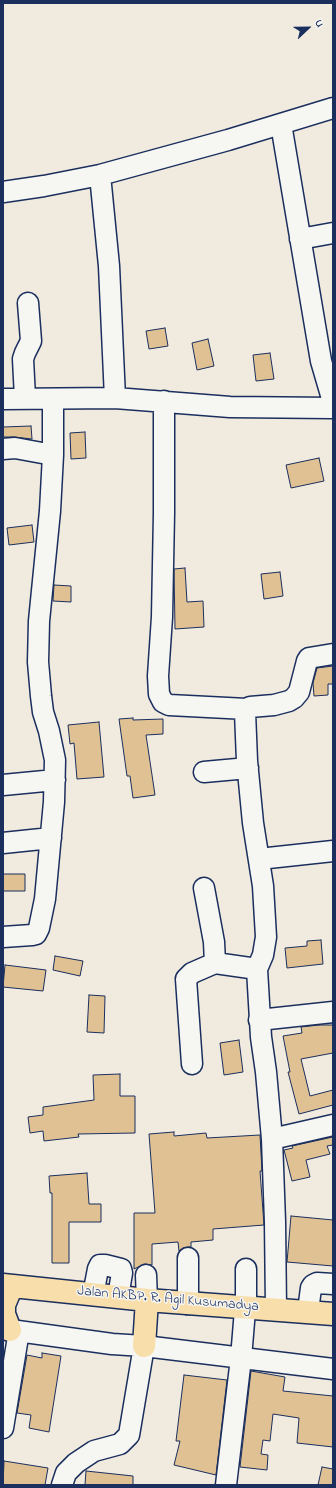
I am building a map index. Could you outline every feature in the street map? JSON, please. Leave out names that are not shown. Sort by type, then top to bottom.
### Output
[{"type":"main road","name":"Jalan AKBP. R. Agil Kusumadya","points":[[7,1286],[188,1304],[308,1311],[333,1314]]},
{"type":"main road","points":[[7,1286],[4,1314],[11,1330]]},
{"type":"main road","points":[[144,1346],[147,1300]]},
{"type":"street","points":[[3,192],[100,175],[333,108]]},
{"type":"street","points":[[281,124],[321,361],[333,402]]},
{"type":"street","points":[[100,175],[109,266],[115,398]]},
{"type":"street","points":[[300,239],[333,233]]},
{"type":"street","points":[[25,398],[24,359],[25,352],[31,341],[28,303]]},
{"type":"street","points":[[3,937],[36,934],[39,928],[45,899],[51,838],[55,760],[49,731],[43,712],[41,696],[38,655],[38,621],[50,512],[53,455],[53,398]]},
{"type":"street","points":[[3,399],[115,398],[230,407],[333,408]]},
{"type":"street","points":[[164,401],[162,617],[158,676],[159,694],[163,702],[169,705],[247,708],[274,705],[289,701],[299,692],[309,658],[333,654]]},
{"type":"street","points":[[3,449],[15,448],[53,455]]},
{"type":"street","points":[[247,708],[244,717],[248,768],[253,823],[263,886],[266,937],[263,955],[257,969],[260,1037],[266,1072],[272,1139],[276,1309]]},
{"type":"street","points":[[204,772],[248,768]]},
{"type":"street","points":[[3,785],[55,780]]},
{"type":"street","points":[[3,843],[51,838]]},
{"type":"street","points":[[259,859],[333,851]]},
{"type":"street","points":[[204,888],[214,942],[215,963]]},
{"type":"street","points":[[192,1064],[186,979],[192,973],[215,963],[257,969]]},
{"type":"street","points":[[259,1020],[333,1012]]},
{"type":"street","points":[[272,1139],[333,1125]]},
{"type":"street","points":[[188,1258],[188,1304]]},
{"type":"street","points":[[93,1295],[98,1269],[100,1265],[105,1265],[121,1269],[122,1274],[118,1297]]},
{"type":"street","points":[[226,1485],[241,1358],[246,1269]]},
{"type":"street","points":[[146,1275],[147,1300]]},
{"type":"street","points":[[308,1311],[313,1285],[316,1283],[333,1284]]},
{"type":"street","points":[[3,1428],[11,1330],[112,1344],[144,1346],[333,1369]]},
{"type":"street","points":[[62,1485],[66,1473],[76,1463],[94,1451],[120,1444],[129,1435],[144,1346]]},
{"type":"building","points":[[165,328],[168,346],[149,349],[146,331]]},
{"type":"building","points":[[208,339],[214,366],[197,370],[192,343]]},
{"type":"building","points":[[270,353],[274,379],[256,381],[253,355]]},
{"type":"building","points":[[31,426],[32,439],[3,437],[3,427]]},
{"type":"building","points":[[85,432],[86,458],[71,459],[70,433]]},
{"type":"building","points":[[319,458],[324,481],[291,488],[286,465]]},
{"type":"building","points":[[32,525],[34,542],[9,545],[7,528]]},
{"type":"building","points":[[185,568],[187,602],[203,601],[204,627],[175,629],[174,569]]},
{"type":"building","points":[[280,572],[283,596],[264,599],[261,574]]},
{"type":"building","points":[[54,585],[71,586],[71,602],[53,601]]},
{"type":"building","points":[[333,666],[333,684],[328,684],[328,695],[314,696],[313,683],[317,668]]},
{"type":"building","points":[[133,718],[133,720],[163,719],[163,734],[146,735],[155,795],[133,798],[130,776],[127,776],[119,719]]},
{"type":"building","points":[[99,722],[104,777],[77,779],[74,743],[70,744],[68,725]]},
{"type":"building","points":[[3,874],[25,874],[25,891],[3,891]]},
{"type":"building","points":[[321,940],[323,964],[287,968],[285,948],[307,946],[307,941]]},
{"type":"building","points":[[55,956],[83,961],[80,976],[53,970]]},
{"type":"building","points":[[5,965],[46,970],[43,991],[3,987]]},
{"type":"building","points":[[89,995],[105,996],[104,1033],[87,1032]]},
{"type":"building","points":[[333,1025],[333,1053],[301,1059],[310,1096],[333,1090],[333,1105],[299,1114],[288,1072],[290,1072],[283,1036],[302,1033],[301,1027]]},
{"type":"building","points":[[239,1040],[243,1072],[224,1075],[220,1043]]},
{"type":"building","points":[[120,1074],[120,1096],[135,1096],[135,1133],[78,1134],[79,1137],[44,1141],[43,1131],[30,1133],[28,1117],[43,1115],[43,1107],[94,1100],[93,1075]]},
{"type":"building","points":[[174,1132],[174,1136],[206,1133],[207,1138],[260,1135],[262,1171],[260,1171],[264,1225],[213,1229],[213,1240],[191,1242],[191,1247],[183,1248],[179,1251],[178,1242],[152,1244],[152,1265],[145,1264],[134,1269],[134,1213],[155,1213],[149,1134]]},
{"type":"building","points":[[333,1137],[333,1145],[327,1146],[330,1154],[306,1160],[310,1177],[292,1181],[284,1150],[293,1148],[292,1146]]},
{"type":"building","points":[[87,1173],[89,1204],[101,1204],[101,1222],[69,1222],[69,1263],[52,1263],[52,1193],[50,1193],[49,1176]]},
{"type":"building","points":[[291,1216],[333,1220],[333,1266],[287,1262]]},
{"type":"building","points":[[42,1353],[61,1356],[49,1432],[29,1428],[31,1415],[17,1413],[27,1355],[42,1358]]},
{"type":"building","points":[[251,1371],[285,1377],[283,1391],[333,1396],[333,1447],[297,1443],[299,1418],[273,1414],[270,1441],[263,1440],[261,1454],[268,1455],[267,1470],[240,1467]]},
{"type":"building","points":[[184,1375],[227,1380],[216,1475],[174,1465],[180,1441],[176,1441]]},
{"type":"building","points":[[4,1461],[48,1468],[45,1485],[3,1485]]},
{"type":"building","points":[[322,1467],[333,1469],[333,1485],[318,1485]]},
{"type":"building","points":[[86,1471],[133,1476],[133,1485],[85,1485]]}]
